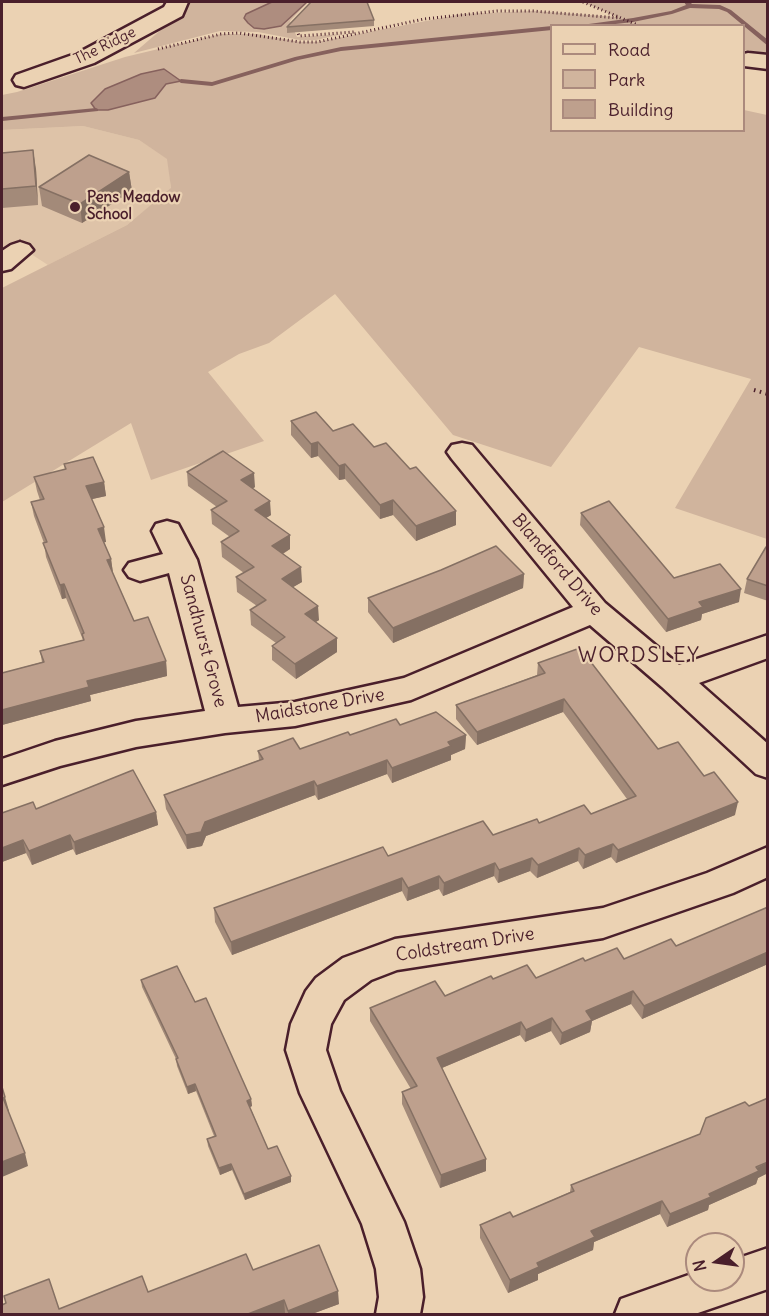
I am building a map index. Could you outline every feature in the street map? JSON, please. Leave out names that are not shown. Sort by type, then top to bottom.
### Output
[{"type":"street","name":"The Ridge","points":[[24,80],[86,58],[174,11],[177,2]]},
{"type":"street","name":"Blandford Drive","points":[[462,452],[594,611],[674,679],[768,765]]},
{"type":"street","name":"Sandhurst Grove","points":[[167,531],[181,560],[225,721]]},
{"type":"street","name":"Sandhurst Grove","points":[[140,570],[181,560]]},
{"type":"street","name":"Maidstone Drive","points":[[2,772],[55,754],[136,734],[295,714],[411,688],[594,611]]},
{"type":"street","points":[[674,679],[761,642]]},
{"type":"street","name":"Coldstream Drive","points":[[398,1314],[401,1297],[398,1269],[383,1222],[320,1093],[306,1050],[311,1024],[320,1003],[330,989],[357,969],[395,955],[603,922],[720,883],[768,861]]},
{"type":"street","points":[[637,1314],[768,1268]]},
{"type":"path","points":[[583,2],[636,24]]},
{"type":"path","points":[[148,51],[221,34],[257,34],[300,42],[317,42],[424,19],[497,11],[533,10],[619,18]]},
{"type":"path","points":[[296,28],[299,36],[364,31]]},
{"type":"path","points":[[754,390],[768,394]]},
{"type":"shaded area","points":[[272,2],[307,2],[281,26],[254,28],[244,18],[246,14]]},
{"type":"shaded area","points":[[164,69],[181,81],[166,84],[155,98],[108,110],[96,110],[91,103],[105,89],[141,74]]},
{"type":"shaded area","name":"Pens Meadow School","points":[[83,126],[139,140],[168,159],[171,189],[127,225],[48,265],[14,243],[2,250],[2,130]]},
{"type":"green space","points":[[189,2],[308,2],[290,21],[297,37],[343,34],[316,40],[300,40],[258,32],[220,31],[134,53]]},
{"type":"green space","points":[[583,2],[767,2],[767,54],[745,50],[745,24],[550,24],[550,132],[745,132],[745,110],[767,115],[767,539],[675,508],[751,379],[639,347],[551,467],[453,435],[335,294],[269,343],[239,354],[208,372],[264,441],[151,480],[131,423],[2,502],[2,288],[127,225],[171,188],[167,159],[139,140],[83,126],[2,130],[2,95],[125,57],[221,34],[257,34],[300,42],[317,42],[462,14],[533,11],[617,17]]},
{"type":"building","points":[[311,2],[367,2],[374,20],[287,27]]},
{"type":"building","points":[[33,150],[36,186],[2,189],[2,153]]},
{"type":"building","points":[[89,155],[129,172],[80,204],[39,187]]},
{"type":"building","points":[[316,412],[333,431],[353,424],[374,447],[386,443],[410,469],[416,467],[456,511],[416,526],[393,500],[380,505],[345,464],[339,466],[318,442],[311,444],[291,421]]},
{"type":"building","points":[[223,451],[254,473],[241,480],[270,501],[255,510],[290,535],[272,546],[301,567],[282,579],[318,606],[305,614],[337,638],[295,664],[272,646],[285,637],[250,610],[266,600],[236,577],[254,567],[221,542],[239,531],[211,510],[227,501],[187,472]]},
{"type":"building","points":[[93,457],[104,482],[86,486],[104,527],[98,529],[111,559],[107,560],[134,621],[148,617],[166,661],[87,681],[89,687],[2,710],[2,673],[44,662],[40,651],[84,640],[82,634],[84,633],[64,584],[60,585],[43,543],[47,542],[31,502],[44,499],[34,477],[66,469],[64,464]]},
{"type":"building","points":[[609,501],[674,578],[720,564],[741,589],[699,602],[703,607],[668,619],[581,513]]},
{"type":"building","points":[[496,546],[524,574],[393,628],[368,598],[441,570]]},
{"type":"building","points":[[768,547],[768,586],[747,579]]},
{"type":"building","points":[[580,648],[658,749],[678,742],[704,776],[714,772],[738,802],[618,850],[613,844],[585,855],[579,848],[538,865],[532,858],[499,870],[495,863],[444,883],[439,876],[408,888],[402,878],[231,942],[214,908],[383,847],[388,856],[483,821],[493,835],[537,819],[539,823],[584,805],[591,814],[636,796],[564,699],[477,732],[456,705],[545,673],[538,663]]},
{"type":"building","points":[[436,712],[466,735],[448,742],[451,746],[392,768],[387,760],[317,786],[314,781],[205,822],[201,832],[186,835],[164,795],[263,759],[258,751],[293,738],[300,749],[348,732],[350,735],[396,719],[400,725]]},
{"type":"building","points":[[133,770],[156,812],[74,842],[70,835],[29,851],[23,840],[2,848],[2,813],[33,802],[36,809]]},
{"type":"building","points":[[768,907],[768,952],[644,1006],[633,991],[586,1011],[592,1020],[562,1033],[552,1018],[526,1030],[521,1022],[437,1058],[486,1159],[441,1175],[402,1092],[417,1086],[370,1008],[435,981],[445,996],[491,976],[493,979],[527,965],[536,978],[583,958],[585,961],[617,948],[624,959],[671,939],[676,946]]},
{"type":"building","points":[[177,966],[195,1002],[206,998],[251,1099],[247,1101],[268,1149],[277,1146],[291,1176],[244,1194],[231,1164],[219,1168],[207,1139],[216,1136],[195,1084],[187,1087],[176,1059],[178,1058],[141,980]]},
{"type":"building","points":[[2,1087],[5,1097],[3,1098],[25,1153],[2,1162]]},
{"type":"building","points":[[768,1098],[768,1162],[756,1167],[759,1171],[709,1194],[711,1197],[670,1214],[662,1201],[591,1231],[595,1237],[537,1263],[539,1267],[510,1280],[480,1225],[510,1212],[513,1217],[574,1191],[571,1185],[700,1134],[706,1118],[745,1102],[749,1106]]},
{"type":"building","points":[[319,1245],[338,1291],[288,1311],[284,1300],[248,1314],[2,1314],[2,1305],[6,1303],[4,1296],[49,1279],[59,1309],[142,1276],[148,1292],[246,1254],[253,1270]]},
{"type":"waterway","points":[[687,2],[690,6]]},
{"type":"waterway","points":[[596,24],[633,20],[690,6]]},
{"type":"waterway","points":[[690,6],[720,7],[729,11],[744,24]]},
{"type":"waterway","points":[[745,25],[768,44]]},
{"type":"waterway","points":[[181,81],[212,84],[297,58],[341,49],[550,28]]},
{"type":"waterway","points":[[2,119],[96,110]]},
{"type":"place","name":"Pens Meadow School","points":[[75,207]]},
{"type":"district","name":"WORDSLEY","points":[[639,656]]}]
